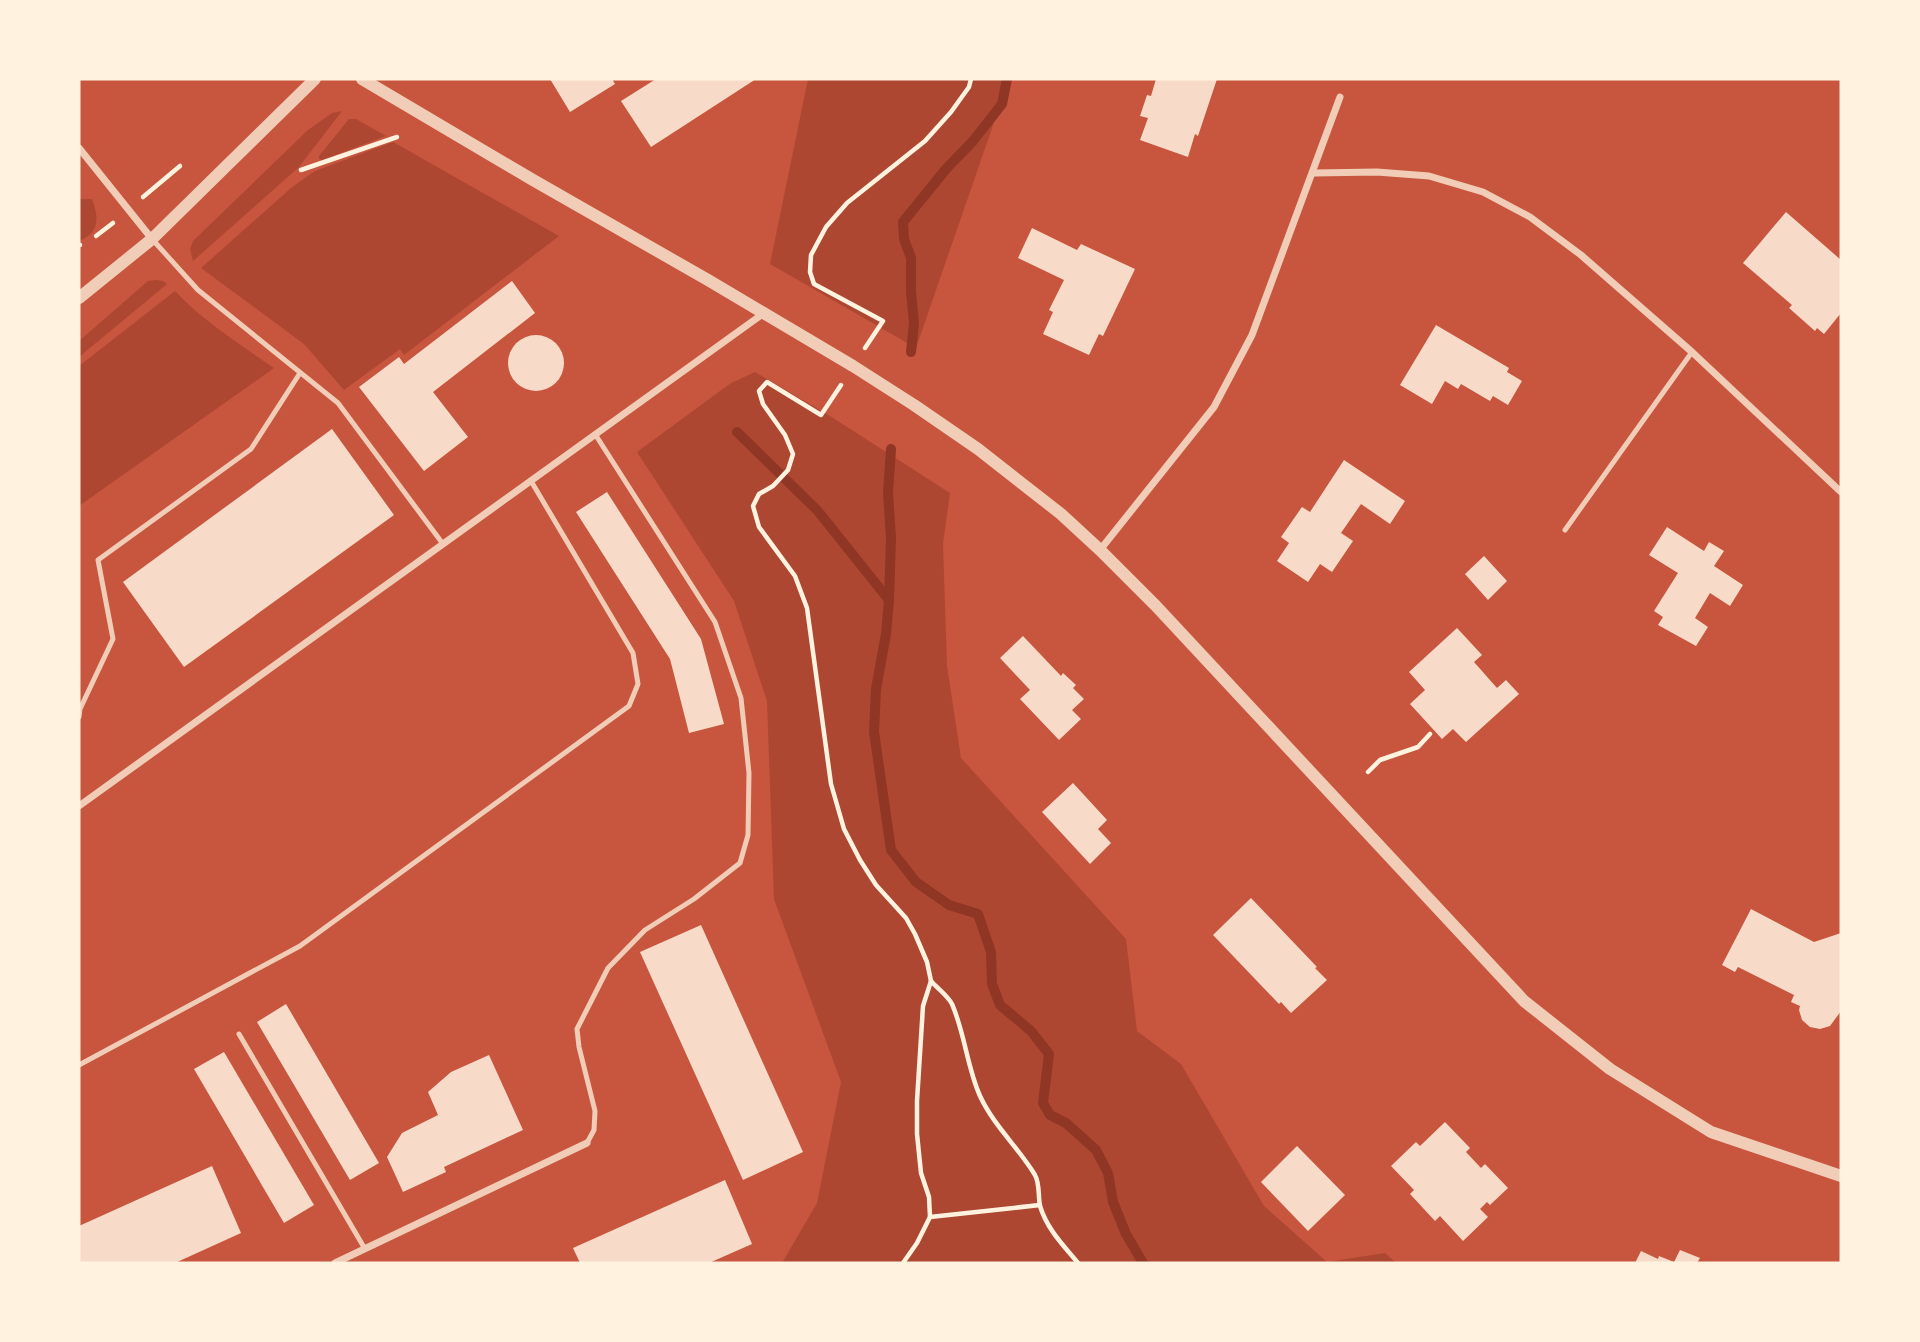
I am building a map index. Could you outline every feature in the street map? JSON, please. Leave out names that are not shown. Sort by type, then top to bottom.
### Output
[{"type":"street","points":[[79,298],[152,239],[315,79]]},
{"type":"street","points":[[362,79],[853,366],[978,449],[1061,514],[1100,550],[1219,673],[1524,1001],[1610,1069],[1711,1132],[1841,1176]]},
{"type":"street","points":[[1100,550],[1214,407],[1252,335],[1340,97]]},
{"type":"street","points":[[79,149],[152,239]]},
{"type":"street","points":[[1313,173],[1377,172],[1429,176],[1483,192],[1530,217],[1581,255],[1692,352],[1841,492]]},
{"type":"street","points":[[79,806],[764,313]]},
{"type":"street","points":[[334,1263],[587,1143]]},
{"type":"lane","points":[[152,239],[198,290],[338,403],[443,544]]},
{"type":"lane","points":[[1564,530],[1692,352]]},
{"type":"lane","points":[[79,717],[80,709],[113,639],[98,559],[251,449],[300,373]]},
{"type":"lane","points":[[587,1143],[594,1130],[595,1111],[577,1029],[608,968],[645,930],[694,899],[740,863],[748,835],[749,773],[741,698],[715,622],[596,434]]},
{"type":"lane","points":[[79,1065],[300,946],[629,706],[638,684],[633,653],[531,481]]},
{"type":"lane","points":[[239,1034],[365,1249]]},
{"type":"path","points":[[869,342],[883,321],[814,284],[810,272],[811,255],[826,227],[847,203],[925,141],[951,112],[971,79]]},
{"type":"path","points":[[301,170],[397,137]]},
{"type":"path","points":[[832,398],[821,415],[767,382],[759,391],[763,404],[785,435],[793,454],[788,470],[773,486],[759,494],[753,506],[759,527],[795,576],[807,608],[831,784],[844,829],[876,885],[906,918],[927,962],[931,981],[923,1006],[917,1101],[917,1134],[922,1173],[929,1197],[930,1217],[903,1263]]},
{"type":"path","points":[[1368,772],[1380,760],[1418,747],[1430,734]]},
{"type":"path","points":[[931,981],[951,1002],[981,1098],[995,1123],[1016,1147],[1037,1178],[1040,1205],[1048,1227],[1078,1263]]},
{"type":"path","points":[[930,1217],[1040,1205]]},
{"type":"shaded area","points":[[808,79],[1009,79],[916,348],[770,264]]},
{"type":"shaded area","points":[[342,111],[299,167],[193,261],[190,249],[193,241],[308,130],[332,113]]},
{"type":"shaded area","points":[[349,119],[356,119],[386,136],[319,159],[319,156]]},
{"type":"shaded area","points":[[393,142],[559,236],[404,355],[400,349],[344,390],[304,344],[201,268],[291,188],[315,171]]},
{"type":"shaded area","points":[[79,199],[92,199],[96,224],[91,233],[79,241]]},
{"type":"shaded area","points":[[148,281],[167,284],[79,357],[79,341]]},
{"type":"shaded area","points":[[175,291],[210,323],[274,368],[79,506],[79,366]]},
{"type":"shaded area","points":[[755,372],[830,416],[950,493],[943,544],[947,666],[961,758],[1126,939],[1137,1031],[1181,1064],[1264,1206],[1327,1262],[1385,1253],[1396,1263],[782,1263],[817,1203],[841,1082],[774,899],[767,701],[734,601],[637,452],[731,383]]},
{"type":"building","points":[[550,79],[612,79],[615,84],[570,112]]},
{"type":"building","points":[[656,79],[756,79],[651,147],[621,101]]},
{"type":"building","points":[[1156,79],[1217,79],[1188,157],[1140,140],[1148,118],[1140,116],[1147,95],[1151,96]]},
{"type":"building","points":[[1786,212],[1841,260],[1841,313],[1824,334],[1817,328],[1815,331],[1789,308],[1792,305],[1743,263]]},
{"type":"building","points":[[1032,228],[1077,250],[1081,244],[1135,269],[1103,336],[1099,334],[1089,355],[1043,334],[1053,312],[1049,310],[1064,280],[1018,258]]},
{"type":"building","points":[[512,281],[535,313],[433,392],[468,437],[424,471],[359,387],[399,357],[404,364]]},
{"type":"building","points":[[1436,325],[1509,368],[1507,372],[1522,381],[1508,405],[1493,396],[1490,401],[1461,384],[1458,389],[1445,381],[1432,404],[1400,385]]},
{"type":"building","points":[[531,335],[541,335],[556,343],[562,352],[562,374],[556,383],[541,391],[531,391],[513,379],[508,368],[508,358],[520,340]]},
{"type":"building","points":[[332,429],[394,515],[184,667],[123,582]]},
{"type":"building","points":[[1344,460],[1405,501],[1390,524],[1361,504],[1341,533],[1353,541],[1332,572],[1320,564],[1308,582],[1277,561],[1289,543],[1281,537],[1302,507],[1310,512]]},
{"type":"building","points":[[607,492],[701,639],[724,724],[689,733],[670,659],[576,512]]},
{"type":"building","points":[[1667,527],[1704,551],[1709,542],[1724,551],[1714,566],[1743,585],[1730,606],[1710,593],[1695,618],[1708,627],[1696,646],[1658,625],[1663,617],[1654,611],[1678,573],[1649,555]]},
{"type":"building","points":[[1484,556],[1507,581],[1488,600],[1465,574]]},
{"type":"building","points":[[1457,628],[1482,655],[1474,662],[1497,688],[1506,680],[1519,694],[1466,742],[1453,729],[1442,739],[1410,704],[1425,690],[1409,672]]},
{"type":"building","points":[[1023,636],[1061,676],[1063,673],[1076,685],[1073,688],[1084,699],[1072,710],[1081,719],[1059,740],[1020,699],[1030,690],[1000,658]]},
{"type":"building","points":[[1073,783],[1107,820],[1098,829],[1111,843],[1090,864],[1042,812]]},
{"type":"building","points":[[1251,898],[1327,980],[1291,1013],[1281,1002],[1279,1004],[1213,935]]},
{"type":"building","points":[[1751,909],[1814,942],[1841,933],[1841,1011],[1830,1026],[1820,1029],[1810,1027],[1802,1020],[1800,1006],[1791,1002],[1794,995],[1738,967],[1735,972],[1722,965]]},
{"type":"building","points":[[701,925],[803,1152],[743,1180],[640,952]]},
{"type":"building","points":[[286,1004],[379,1163],[350,1180],[257,1022]]},
{"type":"building","points":[[224,1052],[314,1205],[284,1223],[194,1069]]},
{"type":"building","points":[[489,1055],[523,1130],[444,1167],[446,1172],[403,1192],[387,1157],[402,1133],[438,1115],[428,1092],[451,1072]]},
{"type":"building","points":[[1445,1122],[1470,1148],[1466,1152],[1481,1168],[1485,1164],[1508,1188],[1490,1205],[1487,1202],[1480,1209],[1488,1217],[1463,1241],[1440,1216],[1435,1221],[1410,1194],[1414,1190],[1391,1166],[1416,1142],[1420,1146]]},
{"type":"building","points":[[1297,1146],[1345,1195],[1308,1231],[1261,1182]]},
{"type":"building","points":[[212,1166],[241,1233],[175,1263],[79,1263],[79,1226]]},
{"type":"building","points":[[725,1180],[752,1244],[709,1263],[580,1263],[573,1248]]},
{"type":"building","points":[[1680,1250],[1700,1258],[1697,1263],[1635,1263],[1641,1251],[1658,1259],[1659,1256],[1674,1262]]},
{"type":"waterway","points":[[911,352],[914,323],[911,258],[904,239],[903,222],[1002,104],[1007,79]]},
{"type":"waterway","points":[[737,432],[817,510],[889,600]]},
{"type":"waterway","points":[[891,449],[888,493],[891,538],[889,600],[876,689],[874,732],[891,850],[916,882],[949,905],[978,914],[991,952],[992,984],[1000,1005],[1031,1031],[1049,1054],[1043,1103],[1050,1115],[1066,1123],[1096,1150],[1108,1173],[1113,1202],[1126,1234],[1143,1263]]}]
